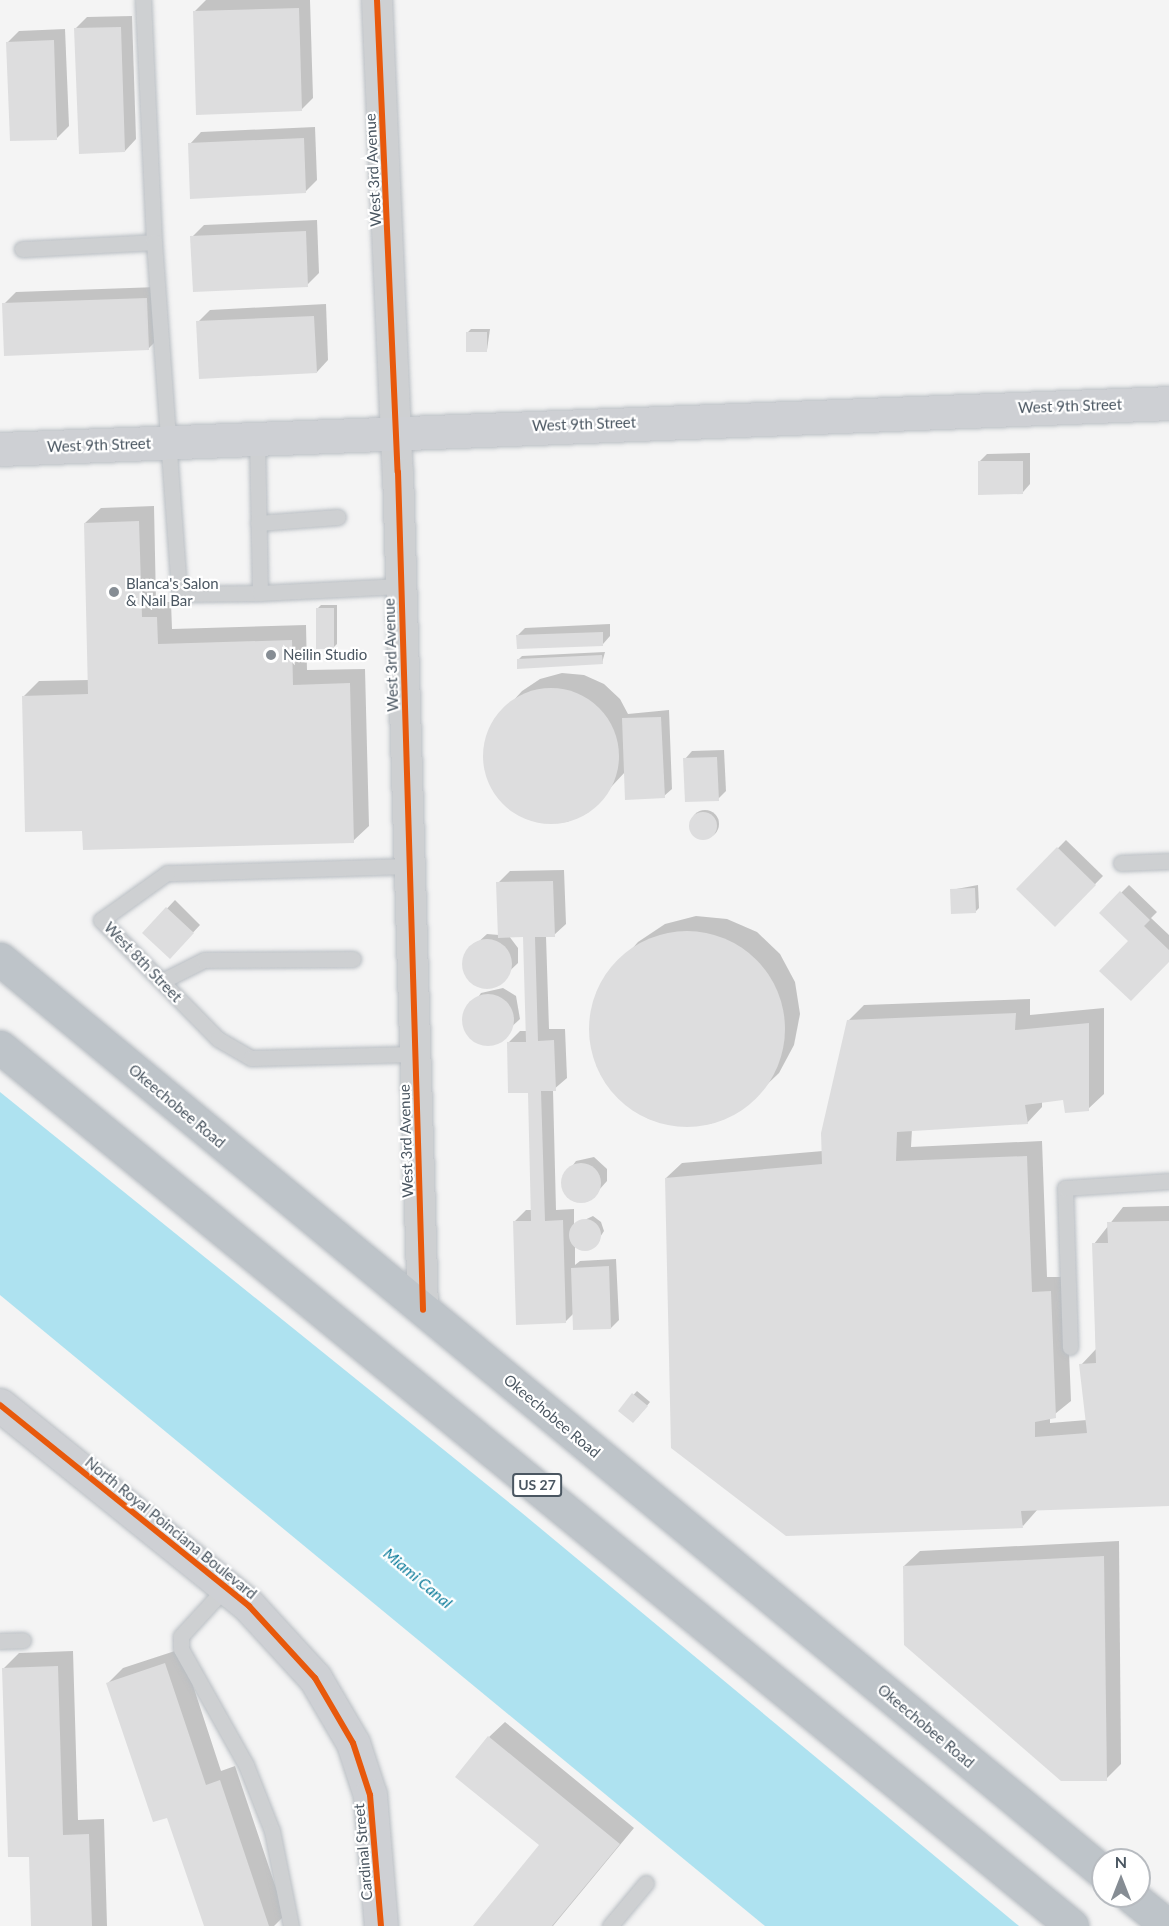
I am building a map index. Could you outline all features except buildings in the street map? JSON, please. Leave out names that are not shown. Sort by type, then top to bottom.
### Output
[{"type":"highway","name":"Okeechobee Road","points":[[0,959],[1091,1862]]},
{"type":"highway","name":"US 27","points":[[0,1047],[1072,1926]]},
{"type":"highway","points":[[1146,1908],[1168,1926]]},
{"type":"main road","name":"West 9th Street","points":[[0,448],[1169,403]]},
{"type":"main road","name":"North Royal Poinciana Boulevard","points":[[0,1405],[226,1587],[293,1650],[337,1710],[353,1743]]},
{"type":"main road","name":"Cardinal Street","points":[[353,1743],[373,1811],[381,1926]]},
{"type":"street","name":"West 3rd Avenue","points":[[377,0],[397,432],[423,1310]]},
{"type":"lane","points":[[143,0],[166,442],[179,594],[260,593],[401,586]]},
{"type":"lane","points":[[22,249],[154,242]]},
{"type":"lane","points":[[257,438],[260,593]]},
{"type":"lane","points":[[258,523],[338,517]]},
{"type":"lane","points":[[1121,863],[1169,861]]},
{"type":"lane","name":"West 8th Street","points":[[410,866],[167,873],[101,920],[218,1039],[251,1058],[416,1054]]},
{"type":"lane","points":[[162,981],[204,960],[353,959]]},
{"type":"lane","points":[[1070,1347],[1065,1188],[1169,1181]]},
{"type":"lane","points":[[226,1587],[181,1636],[181,1649],[246,1765],[272,1831],[291,1926]]},
{"type":"lane","points":[[0,1641],[23,1640]]},
{"type":"lane","points":[[610,1926],[646,1883]]},
{"type":"water","name":"Miami Canal","points":[[0,1092],[522,1513],[1019,1926],[765,1926],[0,1295]]},
{"type":"cycle path","points":[[377,0],[398,472],[423,1310]]},
{"type":"cycle path","points":[[0,1405],[249,1606],[315,1678],[353,1743],[370,1795],[381,1926]]},
{"type":"place","name":"Blanca's Salon & Nail Bar","points":[[114,592]]},
{"type":"place","name":"Neilin Studio","points":[[271,655]]}]
